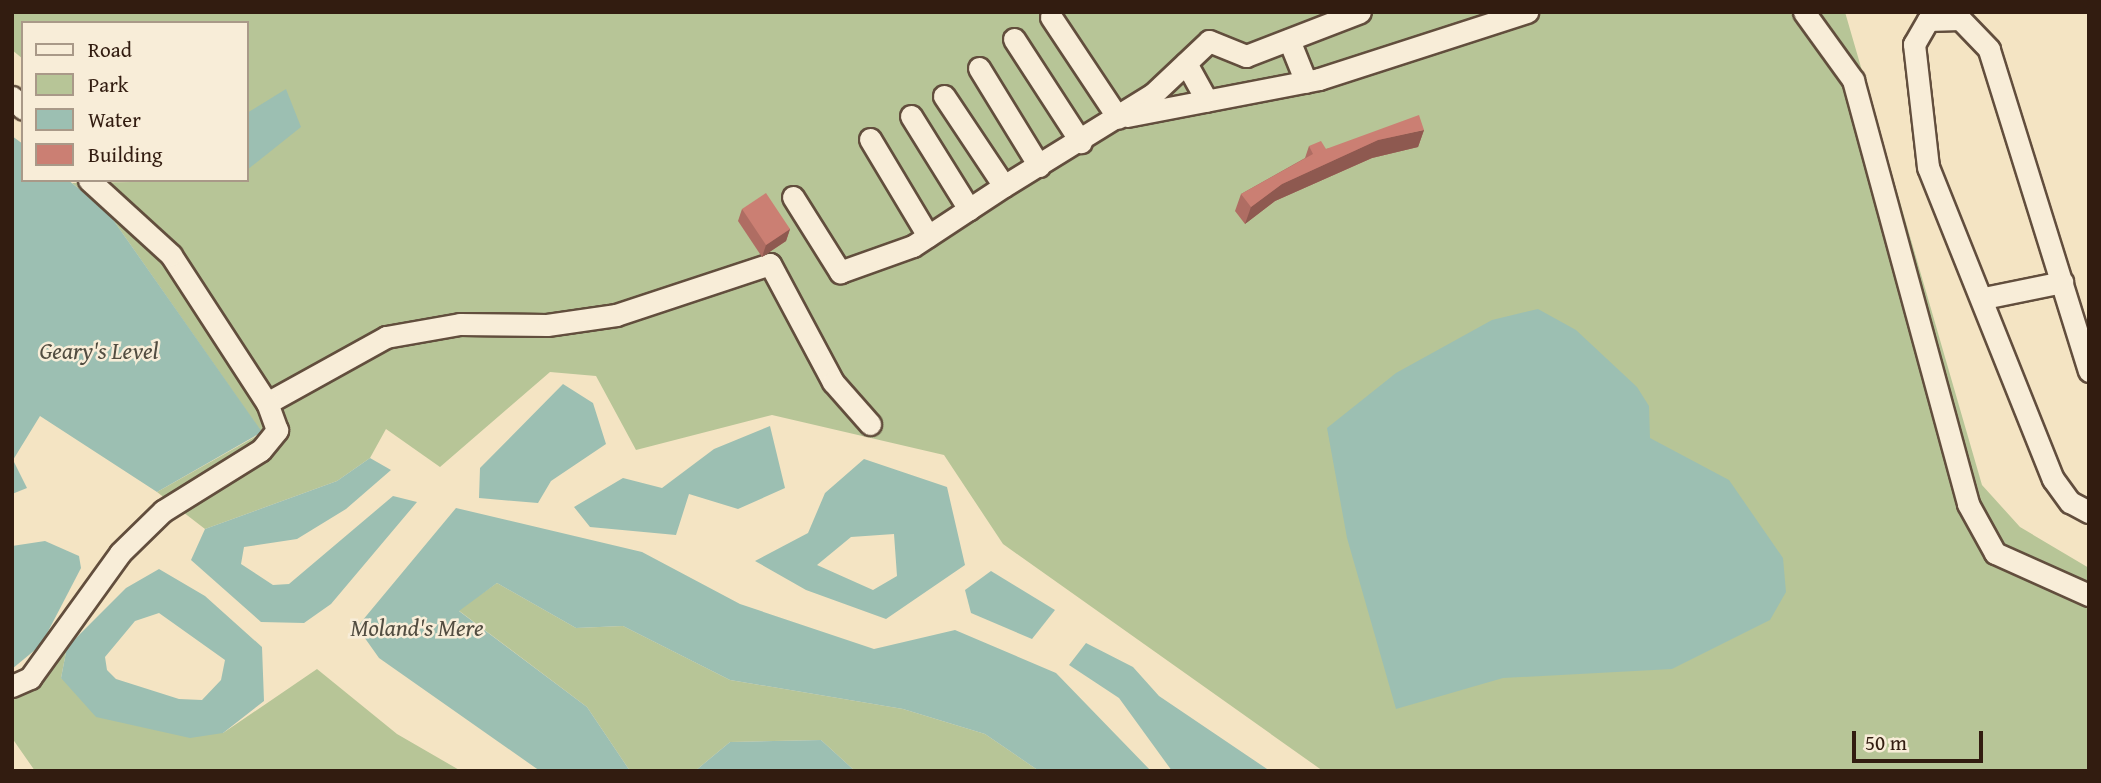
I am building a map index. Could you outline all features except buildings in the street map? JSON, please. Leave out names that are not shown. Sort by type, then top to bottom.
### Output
[{"type":"lane","points":[[793,197],[840,272],[928,236],[1081,142],[1118,118],[1209,41],[1246,56],[1360,12]]},
{"type":"lane","points":[[1118,118],[1306,82],[1527,12]]},
{"type":"lane","points":[[1804,12],[1853,80],[1968,503],[1995,553],[2089,595]]},
{"type":"lane","points":[[2089,371],[1989,50],[1960,19],[1945,15],[1928,20],[1914,44],[1928,167],[1984,298],[2053,479],[2070,502],[2089,512]]},
{"type":"lane","points":[[1051,17],[1118,118]]},
{"type":"lane","points":[[1014,38],[1081,142]]},
{"type":"lane","points":[[1289,40],[1306,82]]},
{"type":"lane","points":[[1186,63],[1207,101]]},
{"type":"lane","points":[[979,68],[1040,166]]},
{"type":"lane","points":[[944,96],[1004,187]]},
{"type":"lane","points":[[911,116],[969,209]]},
{"type":"lane","points":[[870,139],[928,236]]},
{"type":"lane","points":[[12,685],[30,678],[120,553],[163,510],[261,450],[277,430],[267,403],[171,255],[91,182]]},
{"type":"lane","points":[[267,403],[386,337],[460,324],[547,324],[616,315],[770,264],[833,382],[870,424]]},
{"type":"lane","points":[[1984,298],[2062,282]]},
{"type":"green space","points":[[12,12],[1845,12],[1982,485],[2020,527],[2089,568],[2089,771],[1323,771],[1003,544],[944,455],[772,415],[636,450],[596,376],[550,372],[440,467],[386,429],[370,458],[337,481],[205,529],[157,492],[262,433],[107,211],[72,183],[248,182],[248,21],[21,21],[21,57],[12,50]]},
{"type":"green space","points":[[497,583],[576,628],[623,626],[730,680],[903,709],[985,734],[1039,771],[855,771],[821,740],[730,742],[695,771],[630,771],[587,707],[458,610]]},
{"type":"green space","points":[[67,647],[61,678],[223,733],[317,669],[397,734],[461,771],[35,771],[12,738],[12,676]]},
{"type":"water","points":[[286,89],[301,127],[248,169],[248,112]]},
{"type":"water","name":"Geary's Level","points":[[12,136],[21,143],[21,182],[71,182],[107,211],[262,432],[157,492],[40,416],[13,460],[27,488],[12,494]]},
{"type":"water","points":[[1538,309],[1576,330],[1637,387],[1649,406],[1650,438],[1729,480],[1783,558],[1786,592],[1770,620],[1672,669],[1503,678],[1396,709],[1347,538],[1327,428],[1396,373],[1492,320]]},
{"type":"water","points":[[563,384],[593,403],[606,444],[551,481],[538,503],[479,498],[480,468]]},
{"type":"water","points":[[770,426],[785,488],[738,509],[689,494],[676,535],[590,527],[574,507],[623,478],[662,488],[714,449]]},
{"type":"water","points":[[370,458],[391,470],[346,509],[297,539],[244,547],[241,564],[273,585],[289,584],[393,496],[417,502],[331,604],[304,623],[261,622],[191,560],[205,529],[337,481]]},
{"type":"water","points":[[864,459],[947,487],[965,565],[886,619],[806,590],[755,561],[808,533],[825,493]],"holes":[[[894,534],[897,576],[873,590],[817,565],[851,537]]]},
{"type":"water","name":"Moland's Mere","points":[[456,508],[642,552],[740,604],[874,649],[955,630],[1056,673],[1151,771],[1039,771],[985,734],[903,709],[730,680],[623,626],[576,628],[497,583],[459,611],[587,707],[630,771],[540,771],[379,658],[357,627]]},
{"type":"water","points":[[45,541],[79,556],[81,568],[41,645],[12,669],[12,546]]},
{"type":"water","points":[[159,569],[205,596],[262,647],[264,701],[223,733],[190,738],[96,717],[61,678],[67,647],[126,588]],"holes":[[[159,613],[225,660],[221,680],[202,700],[179,699],[116,679],[107,670],[105,657],[135,621]]]},
{"type":"water","points":[[991,571],[1055,610],[1032,639],[971,613],[965,590]]},
{"type":"water","points":[[1086,643],[1133,667],[1159,696],[1270,771],[1172,771],[1119,698],[1069,665]]},
{"type":"water","points":[[821,740],[855,771],[695,771],[730,742]]}]
